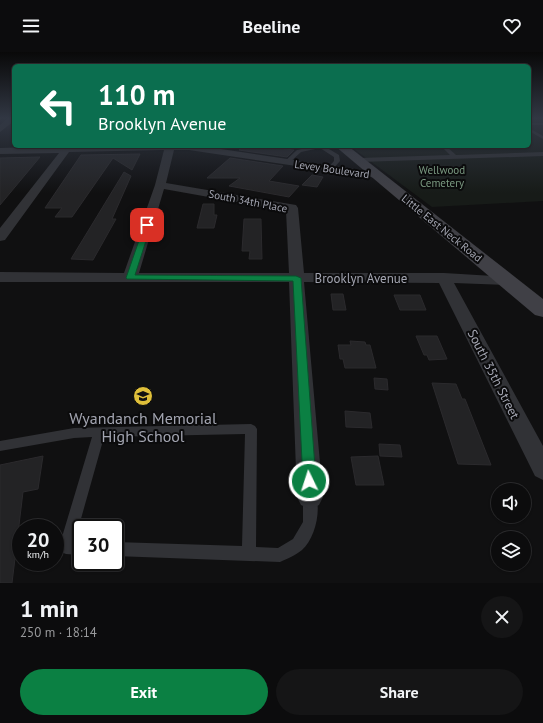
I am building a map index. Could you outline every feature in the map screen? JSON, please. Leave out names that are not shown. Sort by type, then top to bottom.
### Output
[{"type":"main road","name":"Little East Neck Road","points":[[344,148],[543,310]]},
{"type":"street","name":"Levey Boulevard","points":[[0,151],[68,148]]},
{"type":"street","points":[[0,237],[68,148]]},
{"type":"street","points":[[130,278],[160,185],[169,148]]},
{"type":"street","name":"Levey Boulevard","points":[[196,148],[377,175]]},
{"type":"street","name":"South 34th Place","points":[[160,185],[292,208],[296,278]]},
{"type":"street","name":"Brooklyn Avenue","points":[[0,277],[444,278],[507,280]]},
{"type":"street","points":[[296,278],[310,496]]},
{"type":"street","name":"South 35th Street","points":[[444,278],[543,469]]},
{"type":"lane","points":[[287,162],[299,152],[310,148]]},
{"type":"lane","points":[[324,148],[337,156],[337,161],[330,169]]},
{"type":"lane","points":[[445,148],[455,157]]},
{"type":"lane","points":[[359,160],[543,154]]},
{"type":"lane","points":[[0,446],[74,433],[251,430],[249,554]]},
{"type":"lane","points":[[74,519],[99,432]]},
{"type":"lane","points":[[124,549],[280,555],[298,544],[310,524],[310,496]]},
{"type":"lane","points":[[72,526],[66,547],[72,547]]},
{"type":"green space","name":"Wellwood Cemetery","points":[[531,143],[543,143],[543,201],[432,207],[353,148],[531,148]]},
{"type":"building","points":[[242,148],[278,148],[294,150],[287,157],[239,150]]},
{"type":"building","points":[[140,154],[132,170],[113,158],[72,217],[55,217],[62,208],[45,208],[81,155]]},
{"type":"building","points":[[40,157],[0,205],[0,158]]},
{"type":"building","points":[[230,158],[283,166],[269,181],[299,186],[289,197],[229,186],[240,178],[207,178]]},
{"type":"building","points":[[124,172],[131,176],[112,219],[116,219],[93,260],[71,259]]},
{"type":"building","points":[[312,175],[323,177],[317,187],[302,185]]},
{"type":"building","points":[[203,204],[214,204],[214,215],[217,215],[214,228],[197,228]]},
{"type":"building","points":[[244,219],[261,219],[262,259],[249,259],[250,251],[242,251]]},
{"type":"building","points":[[331,294],[343,294],[346,310],[333,310]]},
{"type":"building","points":[[394,295],[420,295],[426,310],[400,310]]},
{"type":"building","points":[[416,336],[437,336],[447,359],[429,360],[427,355],[424,355]]},
{"type":"building","points":[[350,341],[365,342],[366,345],[370,345],[376,368],[345,368],[343,359],[340,359],[338,345],[351,345]]},
{"type":"building","points":[[374,378],[387,379],[388,390],[375,389]]},
{"type":"building","points":[[432,383],[456,384],[462,399],[465,399],[491,465],[458,464]]},
{"type":"building","points":[[345,411],[370,413],[372,428],[346,427]]},
{"type":"building","points":[[379,444],[400,445],[402,457],[380,456]]},
{"type":"building","points":[[43,456],[38,489],[23,492],[20,519],[12,519],[12,571],[13,571],[12,583],[0,583],[0,465]]},
{"type":"building","points":[[378,456],[384,485],[356,485],[351,457]]},
{"type":"place","name":"Wyandanch Memorial High School","points":[[143,396]]},
{"type":"route","points":[[147,225],[130,278],[296,278],[309,481]]}]
